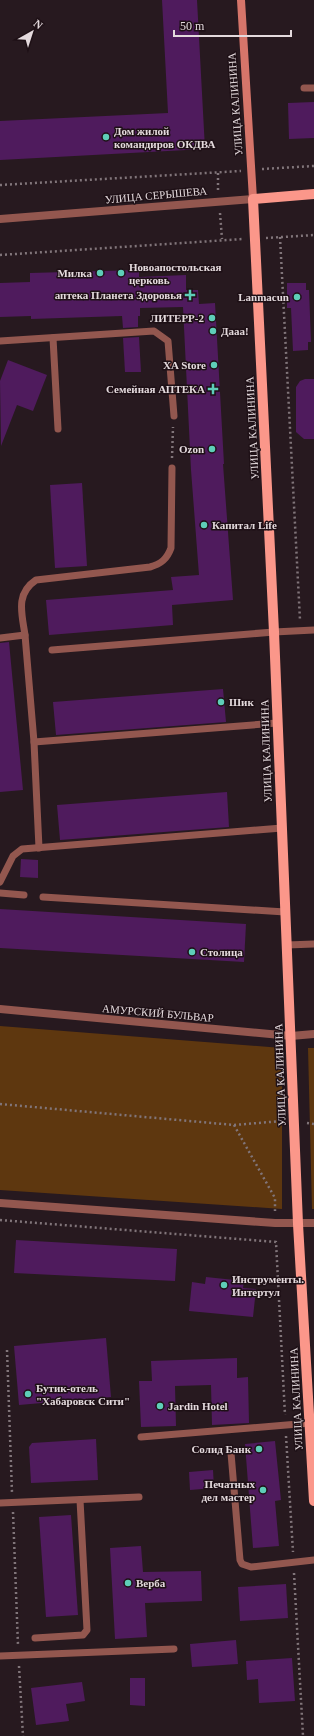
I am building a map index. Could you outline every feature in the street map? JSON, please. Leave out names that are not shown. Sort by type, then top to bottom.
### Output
[{"type":"main road","name":"УЛИЦА КАЛИНИНА","points":[[240,0],[253,199],[274,632],[298,1224],[310,1351],[310,1423],[314,1501]]},
{"type":"main road","name":"УЛИЦА СЕРЫШЕВА","points":[[253,199],[314,194]]},
{"type":"street","name":"УЛИЦА СЕРЫШЕВА","points":[[0,219],[253,199]]},
{"type":"street","name":"АМУРСКИЙ БУЛЬВАР","points":[[0,1009],[291,1036],[314,1034]]},
{"type":"street","points":[[0,1203],[275,1223],[314,1223]]},
{"type":"lane","points":[[304,88],[314,88]]},
{"type":"lane","points":[[0,341],[154,331],[168,341],[174,416]]},
{"type":"lane","points":[[53,338],[58,429]]},
{"type":"lane","points":[[39,848],[34,742],[25,635],[20,603],[28,585],[36,580],[150,567],[160,564],[168,556],[171,548],[172,468]]},
{"type":"lane","points":[[52,650],[314,630]]},
{"type":"lane","points":[[0,638],[25,635]]},
{"type":"lane","points":[[34,742],[277,723]]},
{"type":"lane","points":[[0,882],[13,856],[22,849],[282,828]]},
{"type":"lane","points":[[0,893],[24,895]]},
{"type":"lane","points":[[43,897],[285,912]]},
{"type":"lane","points":[[287,944],[314,944]]},
{"type":"lane","points":[[141,1437],[310,1423]]},
{"type":"lane","points":[[231,1453],[240,1560],[242,1564],[251,1567],[314,1560]]},
{"type":"lane","points":[[0,1503],[139,1497]]},
{"type":"lane","points":[[35,1638],[83,1634],[87,1630],[80,1500]]},
{"type":"lane","points":[[0,1656],[174,1649]]},
{"type":"path","points":[[0,185],[314,166]]},
{"type":"path","points":[[0,255],[314,235]]},
{"type":"path","points":[[280,237],[300,631]]},
{"type":"path","points":[[172,468],[174,416]]},
{"type":"path","points":[[0,1104],[234,1125],[294,1121],[314,1124]]},
{"type":"path","points":[[234,1125],[275,1198],[285,1425],[303,1736]]},
{"type":"path","points":[[0,1220],[276,1242]]},
{"type":"path","points":[[7,1350],[19,1656],[24,1736]]},
{"type":"shaded area","points":[[0,1026],[282,1048],[282,1209],[0,1190]]},
{"type":"shaded area","points":[[308,1048],[314,1048],[314,1209],[312,1209]]},
{"type":"building","points":[[162,0],[197,0],[205,149],[0,160],[0,121],[168,113]]},
{"type":"building","points":[[314,102],[314,138],[289,139],[288,103]]},
{"type":"building","points":[[139,270],[139,277],[186,275],[186,290],[198,290],[199,304],[215,303],[223,464],[233,600],[172,605],[173,625],[49,635],[46,600],[173,590],[171,577],[199,575],[191,470],[183,307],[140,308],[138,327],[123,328],[122,316],[31,319],[31,316],[0,317],[0,283],[30,282],[30,273]]},
{"type":"building","points":[[287,283],[306,283],[306,290],[309,290],[311,342],[308,342],[308,350],[293,351],[291,308],[287,308]]},
{"type":"building","points":[[139,337],[141,372],[125,372],[123,338]]},
{"type":"building","points":[[8,360],[47,375],[33,411],[17,405],[1,446],[0,381]]},
{"type":"building","points":[[305,379],[314,379],[314,439],[304,439],[296,432],[296,387],[300,381]]},
{"type":"building","points":[[82,483],[87,566],[55,568],[50,485]]},
{"type":"building","points":[[9,642],[23,790],[0,792],[0,643]]},
{"type":"building","points":[[223,689],[226,722],[56,735],[53,702]]},
{"type":"building","points":[[227,792],[229,827],[60,840],[57,805]]},
{"type":"building","points":[[21,859],[38,860],[38,878],[20,877]]},
{"type":"building","points":[[0,909],[246,924],[244,962],[0,948]]},
{"type":"building","points":[[16,1240],[177,1249],[175,1281],[14,1273]]},
{"type":"building","points":[[206,1277],[244,1281],[243,1288],[256,1289],[253,1317],[189,1311],[192,1282],[205,1284]]},
{"type":"building","points":[[106,1338],[111,1397],[19,1405],[14,1346]]},
{"type":"building","points":[[237,1358],[237,1378],[248,1377],[249,1423],[212,1425],[211,1385],[175,1386],[176,1426],[141,1427],[139,1381],[152,1381],[151,1361]]},
{"type":"building","points":[[96,1439],[98,1480],[31,1483],[29,1447],[32,1443]]},
{"type":"building","points":[[275,1441],[281,1500],[275,1501],[279,1546],[253,1548],[245,1444]]},
{"type":"building","points":[[213,1470],[214,1488],[190,1490],[189,1472]]},
{"type":"building","points":[[71,1515],[78,1615],[46,1617],[39,1517]]},
{"type":"building","name":"Верба","points":[[141,1546],[143,1572],[201,1571],[202,1601],[145,1603],[147,1637],[115,1639],[110,1548]]},
{"type":"building","points":[[286,1584],[288,1618],[240,1621],[238,1587]]},
{"type":"building","points":[[236,1640],[238,1664],[192,1667],[190,1644]]},
{"type":"building","points":[[292,1658],[295,1701],[259,1703],[258,1679],[247,1680],[246,1661]]},
{"type":"building","points":[[130,1678],[145,1678],[145,1706],[130,1705]]},
{"type":"building","points":[[82,1682],[85,1701],[66,1704],[69,1721],[36,1725],[31,1688]]},
{"type":"place","name":"Дом жилой командиров ОКДВА","points":[[106,137]]},
{"type":"place","name":"Милка","points":[[100,273]]},
{"type":"place","name":"Новоапостольская церковь","points":[[121,273]]},
{"type":"place","name":"аптека Планета Здоровья","points":[[190,295]]},
{"type":"place","name":"Lanmacun","points":[[297,297]]},
{"type":"place","name":"ЛИТЕРР-2","points":[[212,318]]},
{"type":"place","name":"Дааа!","points":[[213,331]]},
{"type":"place","name":"XA Store","points":[[214,365]]},
{"type":"place","name":"Семейная АПТЕКА","points":[[213,389]]},
{"type":"place","name":"Ozon","points":[[212,449]]},
{"type":"place","name":"Капитал Life","points":[[204,525]]},
{"type":"place","name":"Шик","points":[[221,702]]},
{"type":"place","name":"Столица","points":[[192,952]]},
{"type":"place","name":"Инструменты. Интертул","points":[[224,1285]]},
{"type":"place","name":"Бутик-отель \"Хабаровск Сити\"","points":[[28,1394]]},
{"type":"place","name":"Jardin Hotel","points":[[160,1406]]},
{"type":"place","name":"Солид Банк","points":[[259,1449]]},
{"type":"place","name":"Печатных дел мастер","points":[[263,1490]]},
{"type":"place","name":"Верба","points":[[128,1583]]}]
